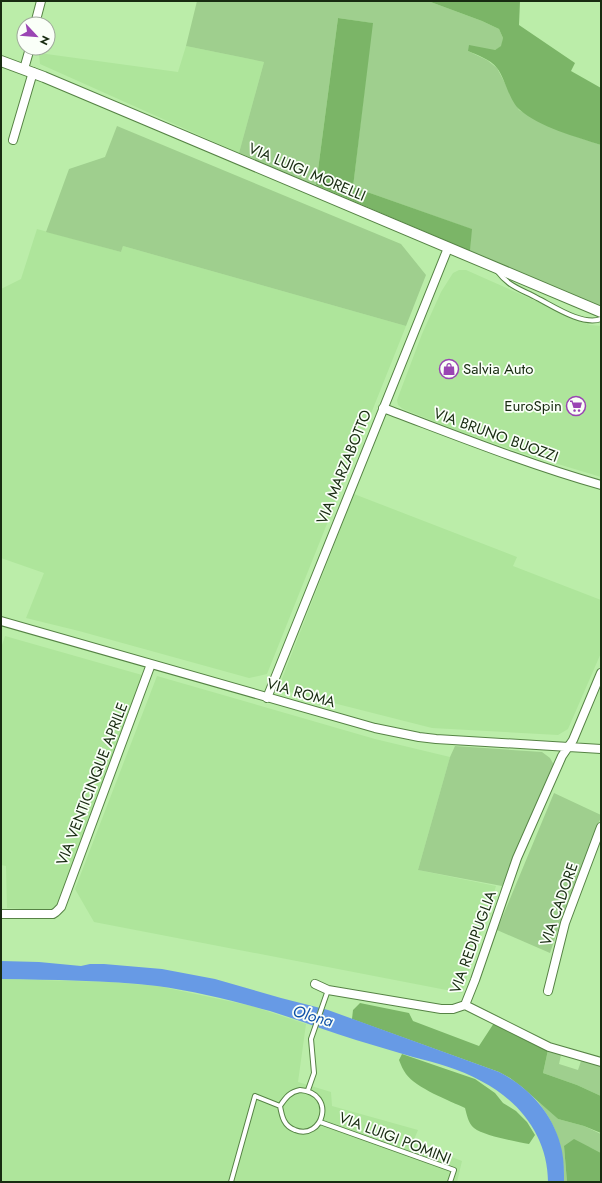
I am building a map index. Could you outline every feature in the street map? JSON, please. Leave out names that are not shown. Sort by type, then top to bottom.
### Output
[{"type":"street","points":[[38,16],[41,1]]},
{"type":"street","points":[[14,140],[29,71],[30,56]]},
{"type":"street","name":"VIA LUIGI MORELLI","points":[[1,61],[44,76],[601,312]]},
{"type":"street","name":"VIA MARZABOTTO","points":[[267,698],[448,248]]},
{"type":"street","name":"VIA BRUNO BUOZZI","points":[[383,408],[466,440],[548,469],[601,485]]},
{"type":"street","name":"VIA ROMA","points":[[1,621],[375,728],[419,737],[601,749]]},
{"type":"street","name":"VIA VENTICINQUE APRILE","points":[[1,914],[49,914],[56,912],[61,906],[151,664]]},
{"type":"street","name":"VIA REDIPUGLIA","points":[[314,984],[328,990],[441,1009],[453,1009],[465,1005],[518,858],[562,756],[572,740],[601,673]]},
{"type":"street","name":"VIA CADORE","points":[[548,991],[565,923],[601,827]]},
{"type":"street","points":[[465,1005],[549,1047],[601,1062]]},
{"type":"lane","points":[[494,267],[510,284],[552,307],[585,320],[601,319]]},
{"type":"lane","points":[[231,1182],[254,1096],[280,1106],[287,1096],[293,1091],[308,1090],[314,1073],[311,1039],[316,1029],[328,990]]},
{"type":"lane","name":"VIA LUIGI POMINI","points":[[280,1106],[283,1120],[291,1129],[305,1132],[312,1129],[320,1122],[323,1116],[323,1108],[317,1095],[308,1090]]},
{"type":"lane","name":"VIA LUIGI POMINI","points":[[320,1122],[454,1170],[450,1182]]},
{"type":"shaded area","points":[[197,1],[428,1],[482,21],[499,29],[503,38],[502,46],[495,50],[468,51],[487,60],[497,68],[519,110],[563,132],[601,145],[601,306],[470,251],[471,229],[353,187],[372,23],[338,18],[316,185],[239,153],[264,62],[186,46]]},
{"type":"shaded area","points":[[428,1],[520,1],[519,25],[575,63],[571,71],[601,88],[601,145],[537,122],[520,110],[513,101],[497,68],[487,60],[468,51],[469,45],[495,50],[501,46],[503,38],[499,29],[482,21]]},
{"type":"shaded area","points":[[338,18],[373,23],[353,187],[472,229],[470,251],[316,185]]},
{"type":"shaded area","points":[[186,46],[264,62],[239,153],[40,64],[39,56],[56,55],[178,72]]},
{"type":"shaded area","points":[[117,126],[401,244],[426,275],[406,326],[123,246],[121,252],[46,232],[69,169],[105,157]]},
{"type":"shaded area","points":[[37,229],[121,252],[123,246],[406,326],[267,674],[249,678],[79,631],[26,618],[44,573],[1,558],[1,289],[21,279]]},
{"type":"shaded area","points":[[459,270],[466,270],[590,325],[601,326],[601,477],[528,455],[461,432],[403,409],[398,405],[397,400],[422,334],[441,292],[453,273]]},
{"type":"shaded area","points":[[354,494],[517,557],[513,566],[601,600],[601,653],[568,729],[558,735],[432,728],[278,689]]},
{"type":"shaded area","points":[[5,636],[142,675],[55,911],[7,908],[6,866],[1,865],[1,648]]},
{"type":"shaded area","points":[[157,676],[375,739],[450,757],[418,870],[496,886],[462,993],[94,922],[75,889]]},
{"type":"shaded area","points":[[455,746],[542,752],[550,758],[554,765],[502,886],[418,870],[450,757]]},
{"type":"shaded area","points":[[554,793],[601,815],[601,817],[566,906],[550,953],[497,930]]},
{"type":"shaded area","points":[[1,979],[111,982],[158,986],[252,1006],[306,1024],[298,1082],[331,1092],[332,1106],[418,1130],[413,1142],[462,1161],[457,1182],[1,1182]]},
{"type":"shaded area","points":[[360,1003],[409,1013],[413,1021],[479,1046],[494,1023],[548,1050],[543,1073],[577,1085],[601,1096],[601,1133],[584,1126],[558,1119],[522,1087],[499,1072],[352,1019],[353,1010]]},
{"type":"shaded area","points":[[548,1050],[561,1055],[559,1064],[578,1070],[581,1061],[601,1066],[601,1096],[577,1085],[543,1073]]},
{"type":"shaded area","points":[[402,1054],[475,1079],[495,1093],[503,1103],[516,1111],[527,1122],[535,1135],[529,1144],[500,1138],[474,1128],[470,1124],[465,1108],[434,1094],[411,1079],[405,1072],[399,1060]]},
{"type":"shaded area","points":[[535,1098],[558,1119],[584,1126],[601,1134],[601,1153],[589,1147],[564,1146],[567,1182],[564,1182],[563,1158],[558,1137],[549,1118]]},
{"type":"shaded area","points":[[574,1139],[601,1153],[601,1182],[567,1182],[564,1146]]},
{"type":"water","name":"Olona","points":[[1,961],[39,962],[81,966],[90,964],[104,964],[162,969],[215,979],[328,1010],[499,1072],[521,1086],[531,1095],[540,1104],[554,1126],[562,1151],[564,1163],[564,1182],[548,1182],[547,1166],[543,1150],[529,1122],[519,1110],[495,1089],[456,1070],[356,1040],[270,1011],[185,991],[157,986],[118,983],[1,979]]},
{"type":"place","name":"Salvia Auto","points":[[449,369]]},
{"type":"place","name":"EuroSpin","points":[[576,406]]}]
